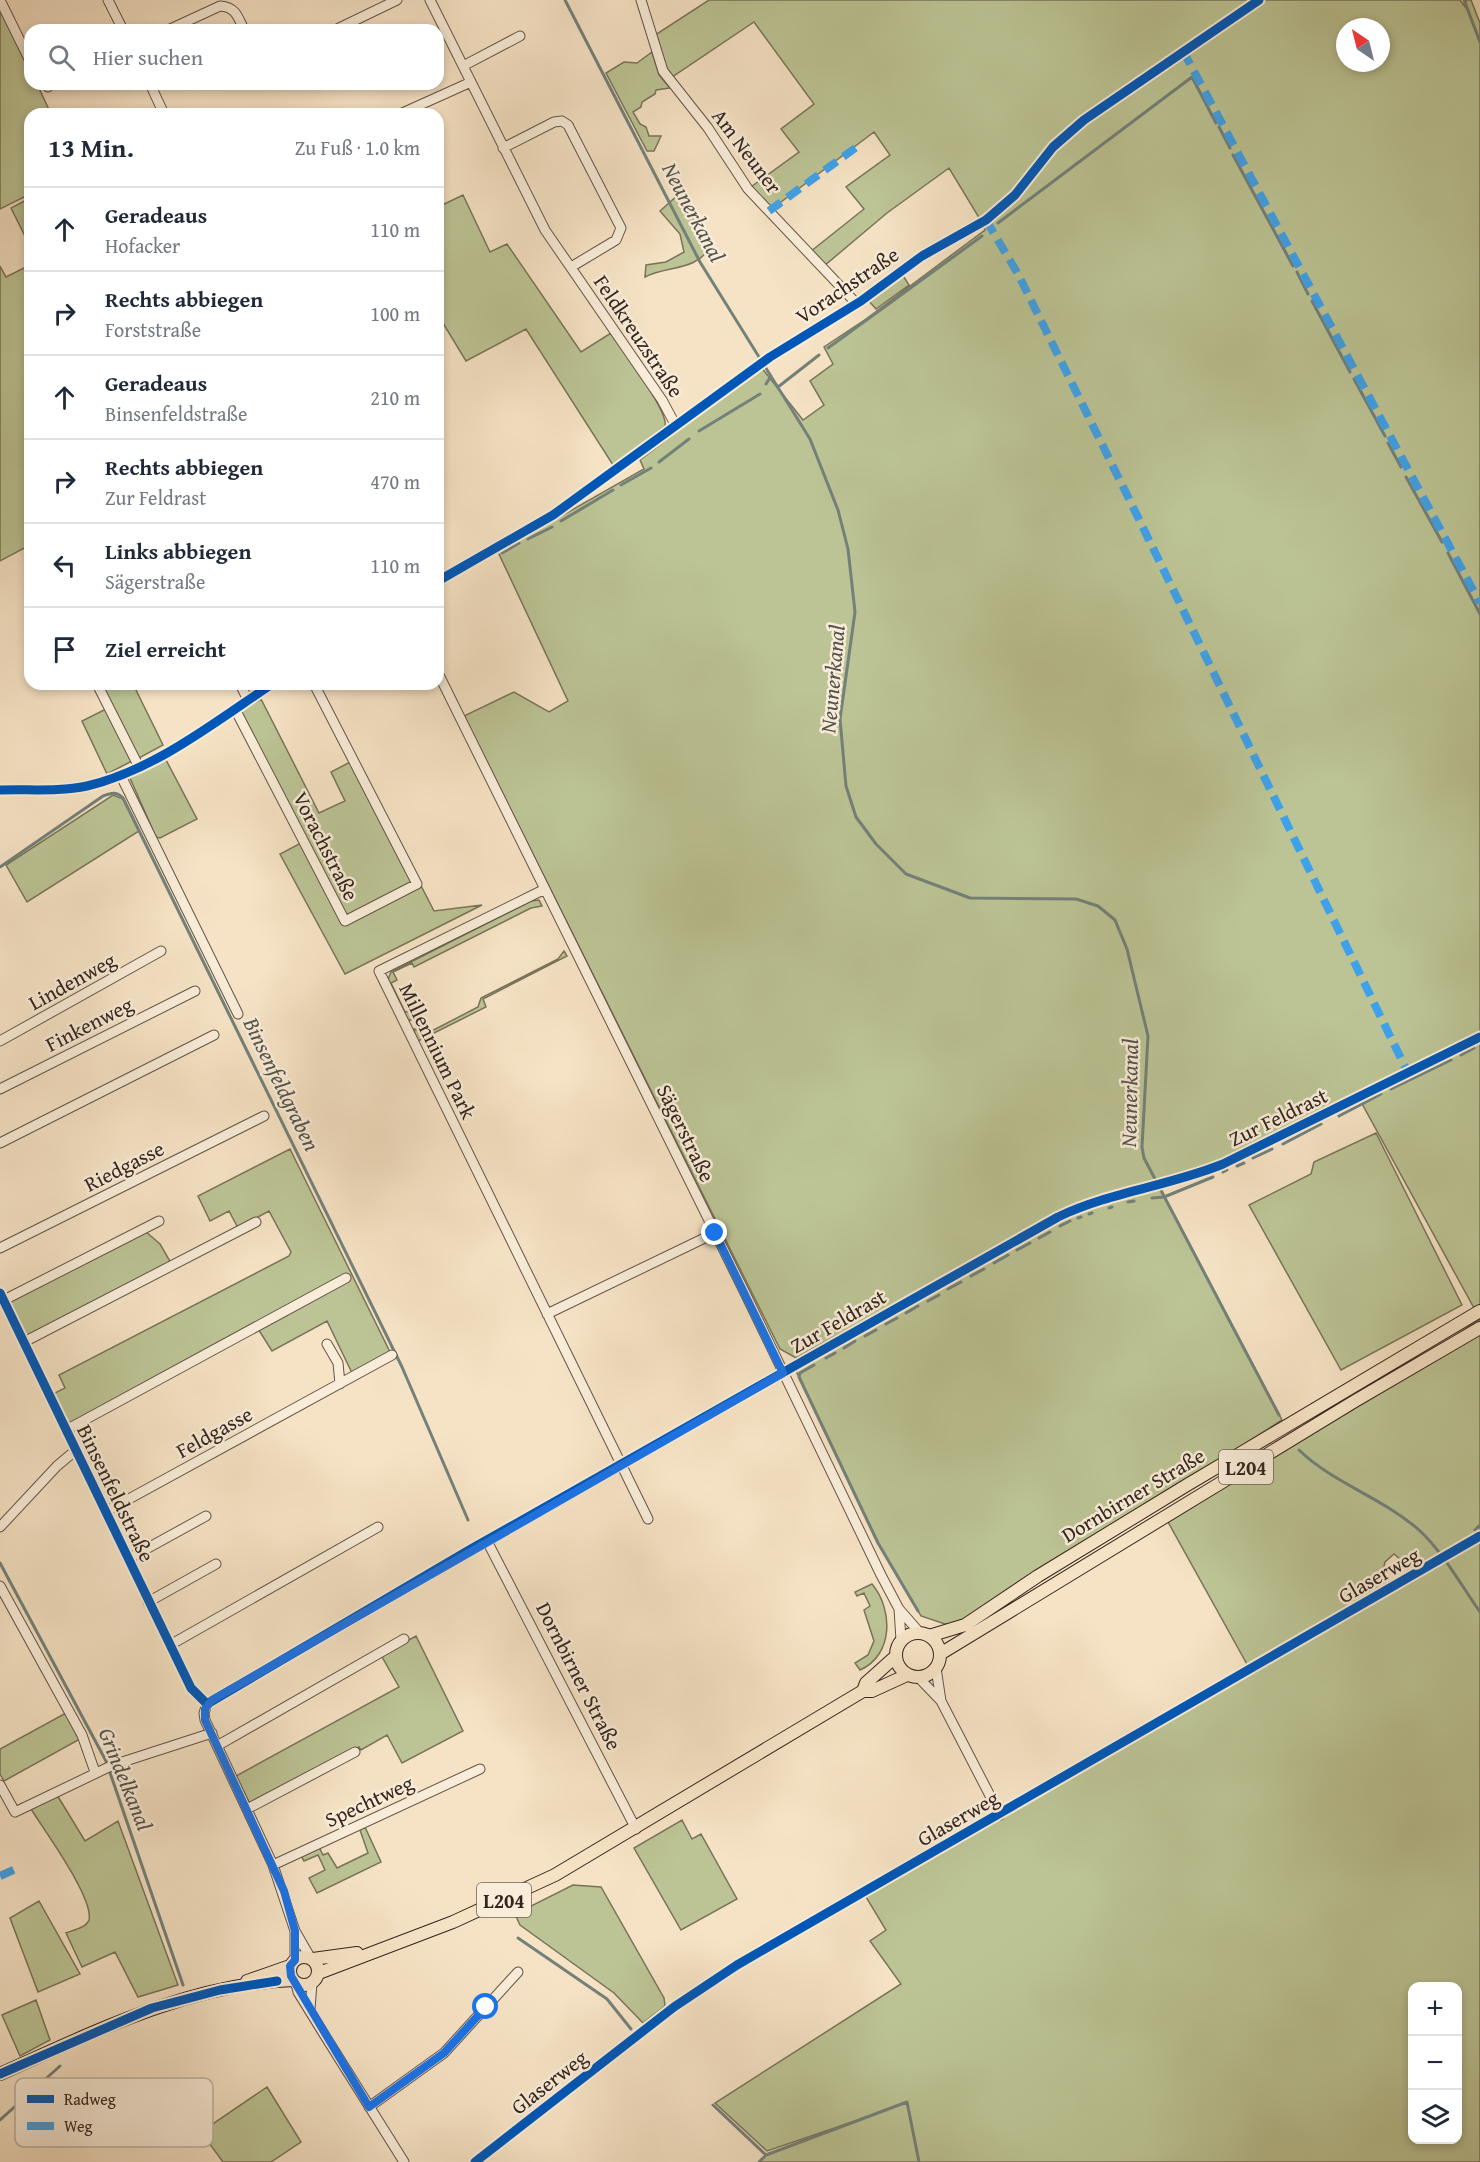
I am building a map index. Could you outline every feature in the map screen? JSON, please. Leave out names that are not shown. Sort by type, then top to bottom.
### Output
[{"type":"main road","name":"Dornbirner Straße","points":[[901,1640],[911,1634],[925,1634],[965,1625],[1038,1576],[1187,1485],[1480,1311]]},
{"type":"main road","name":"Dornbirner Straße","points":[[940,1654],[1345,1407],[1480,1328]]},
{"type":"main road","points":[[925,1634],[938,1647],[940,1654],[936,1668]]},
{"type":"main road","name":"L204","points":[[863,1691],[866,1683],[895,1657],[901,1640]]},
{"type":"main road","points":[[895,1657],[901,1671],[913,1676]]},
{"type":"main road","name":"L204","points":[[220,1990],[295,1982],[304,1985],[370,1952],[438,1928],[506,1899],[636,1829],[863,1691],[872,1691],[913,1676],[928,1675],[936,1668]]},
{"type":"main road","name":"L204","points":[[0,2074],[152,2008],[220,1990],[311,1958],[370,1952]]},
{"type":"main road","points":[[311,1958],[315,1978]]},
{"type":"main road","points":[[292,1963],[295,1982]]},
{"type":"street","points":[[0,0],[24,49]]},
{"type":"street","points":[[108,0],[120,24]]},
{"type":"street","points":[[347,24],[397,0]]},
{"type":"street","name":"Feldkreuzstraße","points":[[430,0],[442,24]]},
{"type":"street","name":"Am Neuner","points":[[641,0],[663,70],[669,79],[708,128],[748,189],[856,303]]},
{"type":"street","name":"Vorachstraße","points":[[444,577],[553,515],[770,357],[856,303],[922,256],[986,220],[1015,195],[1053,147],[1084,120],[1259,0]]},
{"type":"street","points":[[181,24],[220,6],[229,7],[236,12],[241,24]]},
{"type":"street","name":"Feldkreuzstraße","points":[[444,28],[545,230],[662,400],[676,426]]},
{"type":"street","points":[[463,66],[520,36]]},
{"type":"street","points":[[413,108],[471,82]]},
{"type":"street","points":[[153,90],[161,108]]},
{"type":"street","name":"Feldkreuzstraße","points":[[503,148],[554,122],[562,121],[568,125],[621,228],[616,240],[571,267]]},
{"type":"street","name":"Sägerstraße","points":[[444,684],[899,1609],[925,1634]]},
{"type":"street","points":[[101,690],[139,767]]},
{"type":"street","points":[[243,690],[248,700]]},
{"type":"street","points":[[0,790],[75,788],[121,776],[263,690]]},
{"type":"street","name":"Vorachstraße","points":[[235,709],[345,921],[417,884],[317,690]]},
{"type":"street","points":[[121,776],[238,1014]]},
{"type":"street","name":"Millennium Park","points":[[545,889],[379,971],[648,1520]]},
{"type":"street","name":"Lindenweg","points":[[0,1041],[161,951]]},
{"type":"street","name":"Finkenweg","points":[[0,1089],[195,991]]},
{"type":"street","points":[[0,1143],[214,1035]]},
{"type":"street","name":"Zur Feldrast","points":[[207,1704],[487,1541],[1058,1217],[1085,1205],[1164,1184],[1223,1164],[1480,1037]]},
{"type":"street","name":"Riedgasse","points":[[0,1248],[264,1116]]},
{"type":"street","name":"Binsenfeldstraße","points":[[159,1221],[2,1296],[191,1688],[207,1704]]},
{"type":"street","points":[[24,1342],[256,1222]]},
{"type":"street","points":[[547,1314],[715,1233]]},
{"type":"street","name":"Binsenfeldstraße","points":[[66,1430],[346,1278]]},
{"type":"street","points":[[327,1344],[338,1363],[340,1384]]},
{"type":"street","name":"Feldgasse","points":[[105,1512],[392,1355]]},
{"type":"street","name":"Binsenfeldstraße","points":[[0,1527],[57,1466],[76,1450]]},
{"type":"street","name":"Binsenfeldstraße","points":[[128,1559],[206,1516]]},
{"type":"street","points":[[170,1645],[378,1527]]},
{"type":"street","name":"Glaserweg","points":[[475,2162],[633,2038],[707,1984],[1480,1536]]},
{"type":"street","name":"Dornbirner Straße","points":[[487,1541],[636,1829]]},
{"type":"street","points":[[148,1602],[216,1564]]},
{"type":"street","points":[[0,1586],[82,1735],[97,1772]]},
{"type":"street","name":"Sägerstraße","points":[[899,1609],[901,1640]]},
{"type":"street","points":[[217,1746],[404,1639]]},
{"type":"street","points":[[936,1668],[941,1701],[1000,1815]]},
{"type":"street","points":[[913,1676],[941,1701]]},
{"type":"street","points":[[207,1704],[204,1713],[217,1746],[273,1865],[295,1931],[311,1958]]},
{"type":"street","points":[[0,1785],[15,1812],[114,1764],[212,1733]]},
{"type":"street","points":[[247,1809],[355,1752]]},
{"type":"street","name":"Spechtweg","points":[[273,1865],[480,1769]]},
{"type":"street","points":[[292,1963],[295,1931]]},
{"type":"street","points":[[369,2107],[444,2053],[518,1972]]},
{"type":"street","points":[[310,2009],[315,1978]]},
{"type":"street","points":[[295,1982],[298,1992],[404,2162]]},
{"type":"green space","points":[[709,0],[1259,0],[1084,120],[1015,195],[981,221],[949,168],[887,213],[824,266],[810,252],[864,209],[846,187],[890,155],[874,132],[769,211],[748,189],[799,152],[781,129],[814,104],[754,22],[669,79],[652,37]]},
{"type":"green space","points":[[1264,0],[1460,0],[1466,8],[1466,0],[1471,0],[1480,23],[1480,1319],[1361,1102],[1295,1126],[1205,1168],[1070,1207],[796,1358],[780,1349],[464,716],[514,692],[549,712],[568,701],[498,552],[644,469],[640,460],[761,367],[803,420],[824,405],[810,381],[833,364],[824,347],[866,319],[985,230],[982,224],[1064,140],[1133,88]]},
{"type":"green space","points":[[0,9],[24,59],[24,90],[40,90],[48,108],[24,108],[24,197],[0,209]]},
{"type":"green space","points":[[652,52],[659,75],[670,88],[656,90],[655,94],[642,102],[641,107],[633,112],[640,124],[646,127],[649,136],[661,136],[654,151],[647,151],[606,73],[624,62],[637,63]]},
{"type":"green space","points":[[463,195],[490,252],[507,244],[581,352],[611,333],[660,407],[665,426],[613,465],[526,329],[466,361],[444,325],[444,204]]},
{"type":"green space","points":[[678,195],[711,246],[698,260],[690,264],[645,277],[646,265],[666,262],[684,252],[680,234],[660,211]]},
{"type":"green space","points":[[24,201],[24,234],[11,208]]},
{"type":"green space","points":[[0,266],[6,277],[24,268],[24,548],[0,561]]},
{"type":"green space","points":[[902,274],[909,285],[876,309],[868,300]]},
{"type":"green space","points":[[105,690],[136,690],[163,745],[139,758]]},
{"type":"green space","points":[[261,699],[319,813],[345,801],[331,772],[356,759],[434,911],[482,905],[345,974],[280,854],[305,841],[241,711]]},
{"type":"green space","points":[[106,709],[132,761],[107,774],[82,721]]},
{"type":"green space","points":[[165,758],[197,819],[160,838],[156,837],[130,778]]},
{"type":"green space","points":[[113,795],[123,799],[139,831],[27,902],[6,865]]},
{"type":"green space","points":[[539,900],[542,906],[531,908],[414,967],[412,963],[393,972],[397,980],[391,983],[405,1012],[413,1010],[416,1014],[414,1019],[407,1021],[387,982],[391,972],[531,901]]},
{"type":"green space","points":[[564,951],[567,956],[483,999],[486,1007],[416,1042],[414,1029],[418,1030],[422,1036],[478,1007],[481,998],[558,959]]},
{"type":"green space","points":[[1376,1133],[1462,1305],[1341,1370],[1249,1205],[1311,1174],[1314,1162]]},
{"type":"green space","points":[[290,1149],[390,1352],[352,1373],[327,1321],[272,1351],[255,1324],[71,1423],[67,1422],[53,1394],[65,1388],[59,1375],[289,1256],[291,1252],[269,1211],[238,1228],[229,1211],[210,1221],[198,1196]]},
{"type":"green space","points":[[1160,1188],[1282,1420],[959,1624],[948,1625],[921,1616],[878,1543],[796,1371],[1045,1227],[1097,1204]]},
{"type":"green space","points":[[145,1231],[160,1244],[171,1263],[31,1336],[24,1335],[10,1304],[13,1299]]},
{"type":"green space","points":[[1480,1319],[1480,2162],[759,2162],[766,2155],[861,2119],[767,2151],[715,2103],[901,1984],[870,1941],[886,1930],[866,1897],[914,1864],[1437,1566],[1433,1558],[1410,1573],[1394,1554],[1385,1562],[1383,1571],[1391,1584],[1248,1666],[1168,1522],[1295,1443]]},
{"type":"green space","points":[[872,1584],[884,1606],[887,1631],[879,1654],[860,1670],[855,1663],[868,1655],[874,1641],[864,1610],[870,1606],[864,1593],[857,1596],[855,1592]]},
{"type":"green space","points":[[416,1636],[463,1731],[402,1763],[387,1735],[361,1750],[359,1747],[254,1803],[249,1802],[236,1776],[399,1687],[381,1655]]},
{"type":"green space","points":[[66,1713],[80,1739],[4,1781],[0,1774],[0,1749]]},
{"type":"green space","points":[[57,1795],[85,1841],[118,1821],[178,1985],[138,1997],[115,1952],[82,1967],[66,1933],[82,1927],[89,1920],[84,1896],[31,1809]]},
{"type":"green space","points":[[682,1820],[692,1839],[701,1834],[737,1899],[681,1930],[634,1848]]},
{"type":"green space","points":[[365,1827],[381,1862],[317,1893],[309,1878],[325,1870],[318,1855],[304,1861],[301,1856],[319,1847],[323,1855],[328,1853],[337,1868],[368,1853],[360,1830]]},
{"type":"green space","points":[[573,1885],[601,1887],[664,1998],[665,2006],[643,2023],[614,1993],[520,1925],[515,1914]]},
{"type":"green space","points":[[39,1901],[80,1974],[38,1992],[10,1918]]},
{"type":"green space","points":[[36,2000],[50,2040],[20,2056],[2,2015]]},
{"type":"green space","points":[[267,2087],[301,2142],[271,2162],[223,2162],[212,2147],[213,2124]]},
{"type":"waterway","name":"Neunerkanal","points":[[565,0],[700,262],[810,439],[838,510],[848,549],[855,612],[840,719],[846,786],[856,817],[876,844],[906,874],[970,898],[1076,899],[1098,906],[1115,920],[1127,949],[1148,1036],[1142,1147],[1144,1158],[1279,1415]]},
{"type":"waterway","points":[[1464,0],[1480,42]]},
{"type":"waterway","points":[[998,223],[1192,77],[1216,123]]},
{"type":"waterway","points":[[1219,127],[1230,148]]},
{"type":"waterway","points":[[1233,155],[1293,266]]},
{"type":"waterway","points":[[828,348],[982,236]]},
{"type":"waterway","points":[[1297,272],[1308,294]]},
{"type":"waterway","points":[[1312,301],[1350,372]]},
{"type":"waterway","points":[[778,387],[819,355]]},
{"type":"waterway","points":[[766,384],[771,376]]},
{"type":"waterway","points":[[1354,379],[1385,436]]},
{"type":"waterway","points":[[699,431],[760,394]]},
{"type":"waterway","points":[[659,462],[689,439]]},
{"type":"waterway","points":[[1388,443],[1401,467]]},
{"type":"waterway","points":[[621,485],[651,468]]},
{"type":"waterway","points":[[1406,477],[1442,542]]},
{"type":"waterway","points":[[561,521],[613,490]]},
{"type":"waterway","points":[[528,539],[552,527]]},
{"type":"waterway","points":[[502,553],[519,543]]},
{"type":"waterway","points":[[1448,553],[1480,614]]},
{"type":"waterway","name":"Binsenfeldgraben","points":[[0,867],[103,796],[113,793],[123,798],[402,1367],[468,1520]]},
{"type":"waterway","points":[[1461,1055],[1474,1048]]},
{"type":"waterway","points":[[1391,1089],[1451,1060]]},
{"type":"waterway","points":[[1339,1116],[1381,1094]]},
{"type":"waterway","points":[[1283,1144],[1321,1124]]},
{"type":"waterway","points":[[1253,1158],[1272,1149]]},
{"type":"waterway","points":[[1237,1166],[1244,1163]]},
{"type":"waterway","points":[[1223,1172],[1227,1170]]},
{"type":"waterway","points":[[1152,1198],[1164,1197],[1213,1177]]},
{"type":"waterway","points":[[1128,1202],[1134,1201]]},
{"type":"waterway","points":[[1060,1226],[1070,1221]]},
{"type":"waterway","points":[[1039,1238],[1050,1232]]},
{"type":"waterway","points":[[1017,1250],[1030,1243]]},
{"type":"waterway","points":[[994,1263],[1008,1255]]},
{"type":"waterway","points":[[971,1276],[984,1269]]},
{"type":"waterway","points":[[948,1289],[961,1282]]},
{"type":"waterway","points":[[928,1301],[939,1295]]},
{"type":"waterway","points":[[906,1313],[918,1306]]},
{"type":"waterway","points":[[886,1324],[897,1318]]},
{"type":"waterway","points":[[865,1336],[876,1330]]},
{"type":"waterway","points":[[844,1348],[855,1341]]},
{"type":"waterway","points":[[826,1358],[835,1353]]},
{"type":"waterway","points":[[814,1365],[800,1373],[799,1377],[878,1543],[918,1611]]},
{"type":"waterway","name":"Neunerkanal","points":[[1299,1450],[1312,1462],[1390,1509],[1419,1530],[1444,1558],[1480,1612]]},
{"type":"waterway","points":[[1475,1530],[1480,1525]]},
{"type":"waterway","name":"Grindelkanal","points":[[0,1563],[106,1761],[183,1985]]},
{"type":"waterway","points":[[518,1938],[607,1999],[631,2029]]},
{"type":"waterway","name":"Grindelkanal","points":[[47,2078],[60,2066]]},
{"type":"waterway","points":[[713,2105],[766,2155],[907,2102],[919,2162]]},
{"type":"waterway","name":"Grindelkanal","points":[[0,2120],[15,2106]]},
{"type":"waterway","points":[[759,2162],[766,2155]]},
{"type":"marked path","points":[[1183,51],[1480,603]]},
{"type":"marked path","points":[[769,211],[858,146]]},
{"type":"marked path","points":[[986,220],[1018,274],[1408,1073]]},
{"type":"marked path","points":[[0,1876],[20,1867]]},
{"type":"cycle path","points":[[444,578],[553,515],[770,357],[861,301],[922,256],[986,220],[1015,195],[1053,147],[1084,120],[1259,0]]},
{"type":"cycle path","points":[[0,790],[66,789],[112,779],[137,769],[184,743],[263,690]]},
{"type":"cycle path","points":[[0,1293],[191,1688],[207,1704],[471,1549],[1058,1217],[1098,1201],[1203,1172],[1223,1164],[1480,1037]]},
{"type":"cycle path","points":[[475,2162],[674,2007],[737,1965],[1480,1536]]},
{"type":"cycle path","points":[[0,2074],[152,2008],[220,1990],[277,1981]]},
{"type":"route","points":[[486,2007],[444,2053],[369,2107],[298,1992],[291,1976],[290,1966],[295,1960],[295,1931],[284,1891],[205,1720],[205,1709],[212,1700],[399,1591],[783,1373],[715,1233]]}]
